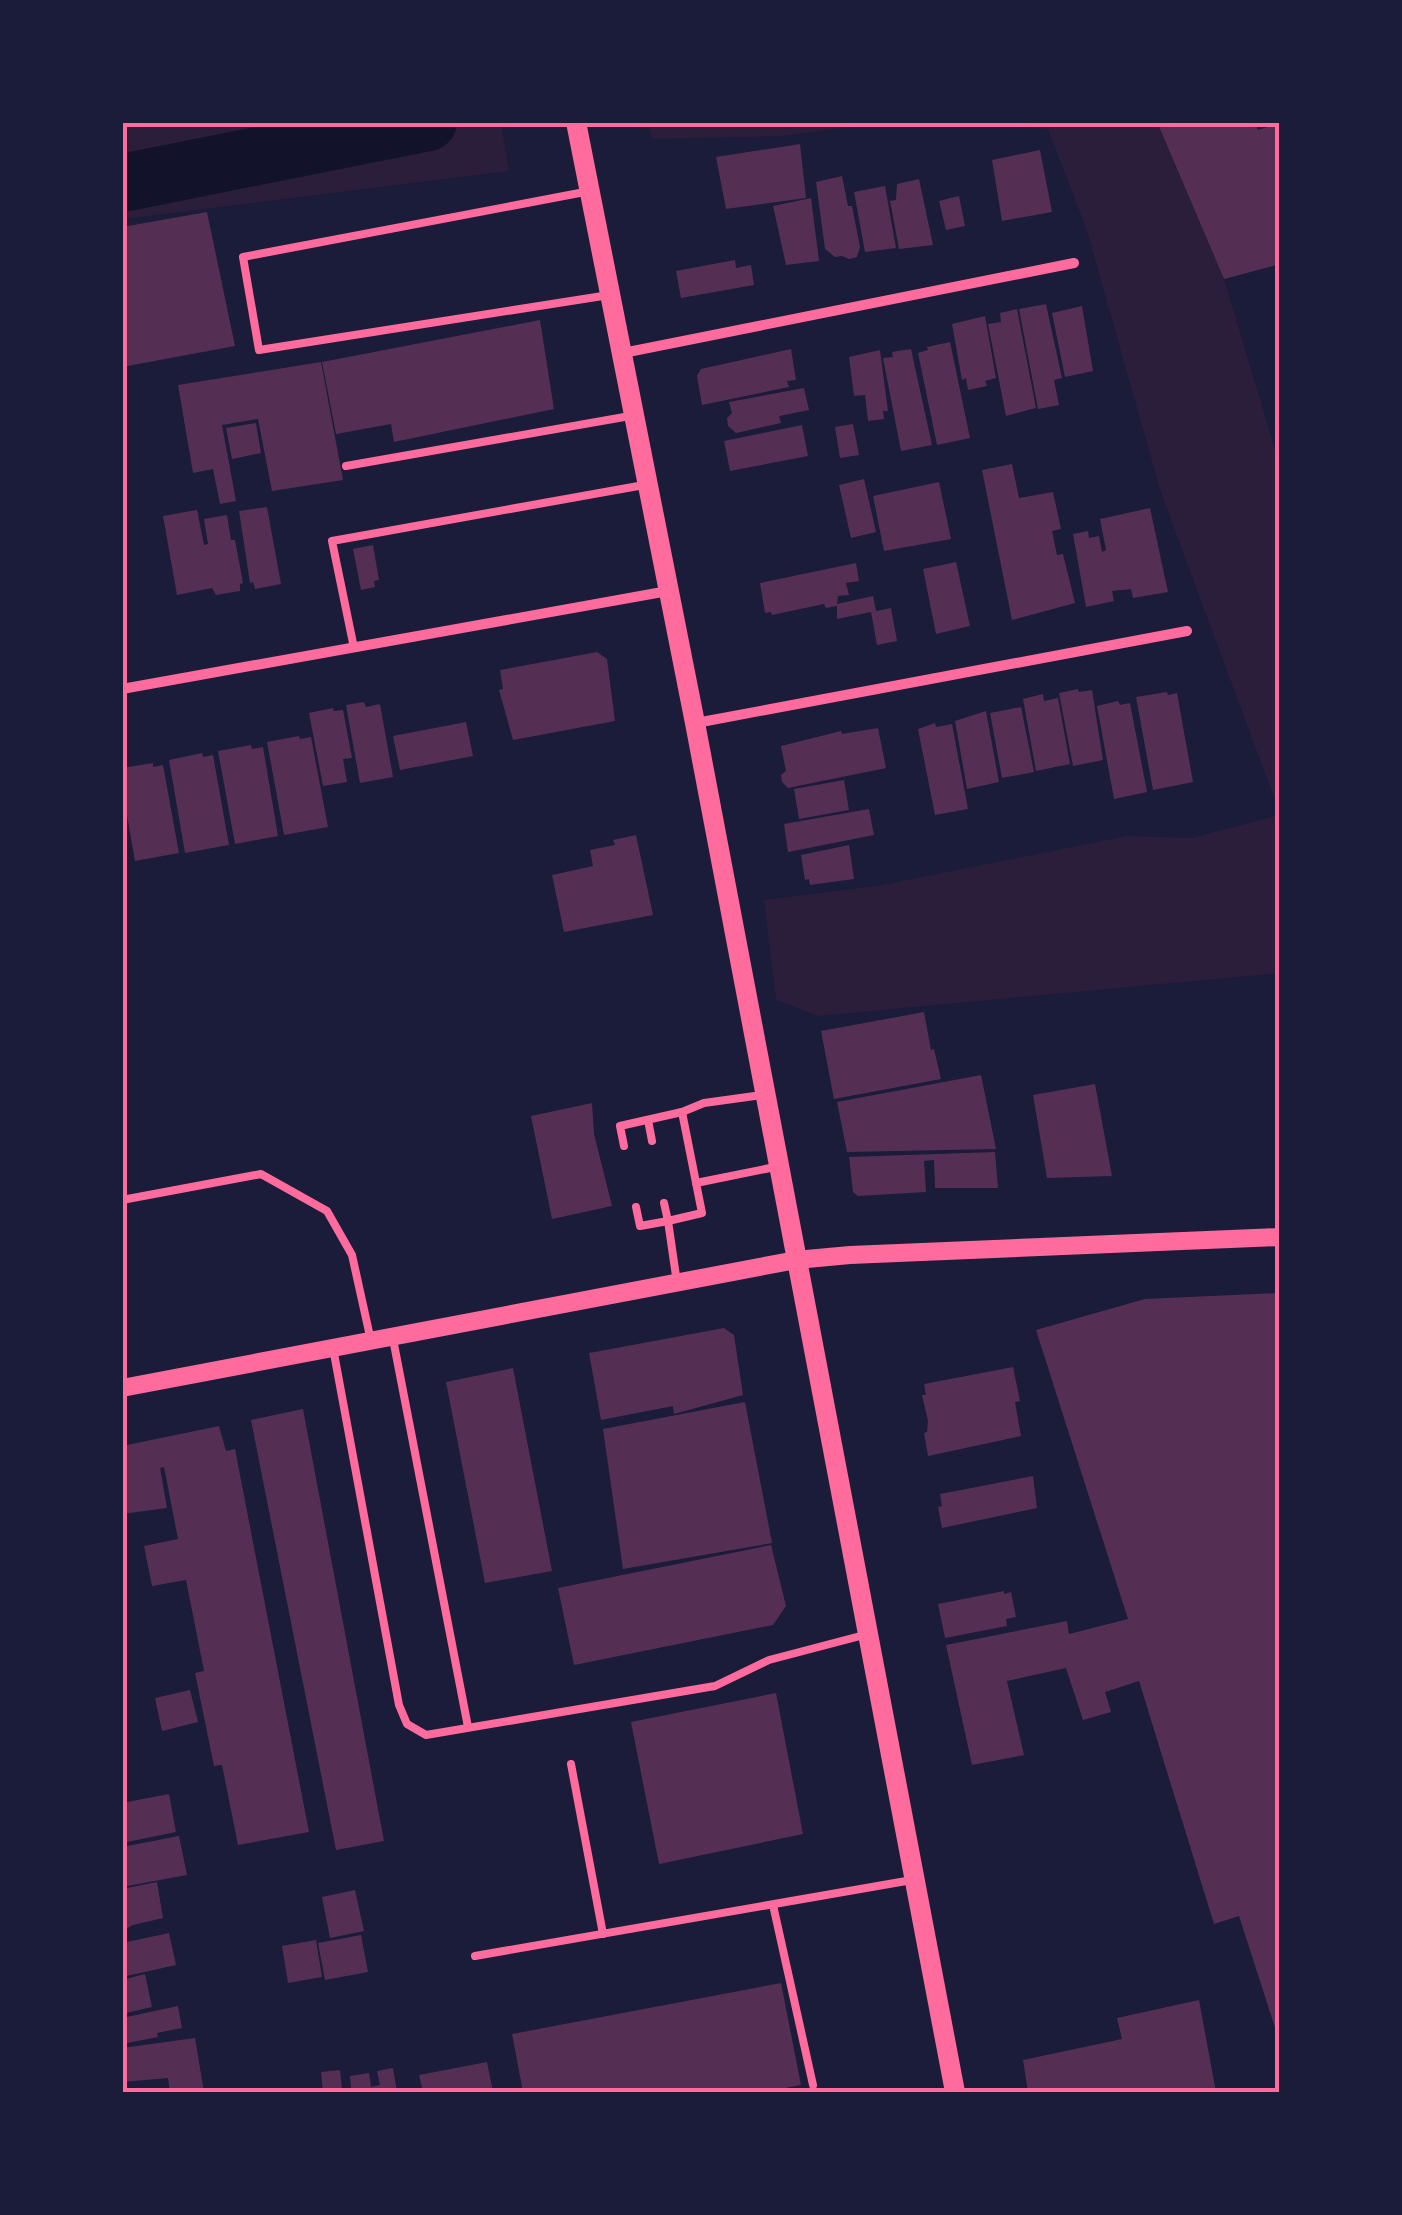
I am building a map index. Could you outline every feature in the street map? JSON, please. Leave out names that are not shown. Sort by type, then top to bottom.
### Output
[{"type":"main road","points":[[576,122],[956,2092]]},
{"type":"street","points":[[622,353],[1074,264]]},
{"type":"street","points":[[122,690],[669,591]]},
{"type":"street","points":[[694,723],[1187,631]]},
{"type":"street","points":[[122,1388],[796,1260],[850,1254],[1280,1237]]},
{"type":"lane","points":[[590,192],[243,258],[259,350],[610,294]]},
{"type":"lane","points":[[346,466],[634,415]]},
{"type":"lane","points":[[354,648],[332,541],[648,484]]},
{"type":"lane","points":[[624,1146],[620,1126],[704,1103],[764,1094]]},
{"type":"lane","points":[[636,1208],[640,1226],[702,1213],[682,1112]]},
{"type":"lane","points":[[648,1120],[652,1140]]},
{"type":"lane","points":[[696,1183],[778,1167]]},
{"type":"lane","points":[[122,1200],[261,1174],[327,1211],[352,1255],[371,1341]]},
{"type":"lane","points":[[664,1203],[678,1284]]},
{"type":"lane","points":[[392,1337],[468,1728]]},
{"type":"lane","points":[[333,1348],[399,1705],[408,1724],[426,1735],[715,1686],[769,1660],[868,1634]]},
{"type":"lane","points":[[571,1764],[603,1934]]},
{"type":"lane","points":[[475,1956],[916,1880]]},
{"type":"lane","points":[[772,1905],[813,2085]]},
{"type":"shaded area","points":[[648,122],[876,123],[783,136],[652,139]]},
{"type":"shaded area","points":[[122,123],[501,123],[509,171],[123,219]]},
{"type":"shaded area","points":[[988,123],[1157,123],[1224,279],[1279,463],[1279,811],[1161,493],[1087,231],[1048,129]]},
{"type":"shaded area","points":[[1279,815],[1279,973],[818,1016],[776,1000],[764,900],[877,886],[1127,836],[1192,838]]},
{"type":"building","points":[[1157,122],[1255,122],[1258,130],[1280,123],[1280,264],[1224,279]]},
{"type":"building","points":[[800,144],[806,198],[726,209],[716,157]]},
{"type":"building","points":[[1040,150],[1052,212],[1002,221],[992,160]]},
{"type":"building","points":[[842,176],[860,247],[857,257],[849,259],[835,257],[825,249],[816,182]]},
{"type":"building","points":[[919,179],[933,245],[899,249],[890,201],[896,200],[897,184]]},
{"type":"building","points":[[885,186],[896,248],[865,252],[854,192]]},
{"type":"building","points":[[959,196],[965,226],[946,230],[939,201]]},
{"type":"building","points":[[811,198],[819,261],[786,265],[773,206]]},
{"type":"building","points":[[207,212],[235,346],[122,367],[122,227]]},
{"type":"building","points":[[735,260],[736,268],[751,265],[754,285],[681,298],[676,271]]},
{"type":"building","points":[[1046,304],[1062,378],[1054,380],[1059,405],[1038,409],[1019,309]]},
{"type":"building","points":[[1082,306],[1093,371],[1065,377],[1052,313]]},
{"type":"building","points":[[1017,309],[1036,408],[1006,416],[988,324],[1001,322],[1000,313]]},
{"type":"building","points":[[985,316],[996,378],[985,381],[987,386],[968,390],[966,378],[962,380],[952,324]]},
{"type":"building","points":[[540,320],[554,409],[394,442],[391,424],[336,434],[322,362]]},
{"type":"building","points":[[950,342],[970,438],[937,445],[918,353]]},
{"type":"building","points":[[791,349],[796,380],[787,381],[789,387],[702,405],[697,376],[701,369]]},
{"type":"building","points":[[911,349],[932,445],[901,451],[883,358]]},
{"type":"building","points":[[880,350],[888,411],[883,411],[884,419],[868,421],[865,395],[854,396],[849,357]]},
{"type":"building","points":[[321,362],[343,480],[272,491],[258,419],[222,425],[236,501],[220,504],[213,469],[193,473],[178,385]]},
{"type":"building","points":[[804,388],[809,410],[779,416],[781,423],[736,433],[728,426],[727,418],[732,413],[729,402]]},
{"type":"building","points":[[256,423],[261,453],[232,459],[226,428]]},
{"type":"building","points":[[853,424],[859,455],[840,458],[835,427]]},
{"type":"building","points":[[802,425],[808,456],[730,471],[724,441]]},
{"type":"building","points":[[1012,464],[1019,498],[1053,492],[1061,529],[1052,531],[1057,555],[1063,554],[1075,603],[1012,620],[982,470]]},
{"type":"building","points":[[864,479],[876,532],[851,538],[839,485]]},
{"type":"building","points":[[939,482],[951,539],[884,551],[873,496]]},
{"type":"building","points":[[267,507],[281,584],[255,589],[250,583],[239,511]]},
{"type":"building","points":[[1150,508],[1168,592],[1133,598],[1131,589],[1112,591],[1114,601],[1086,607],[1073,534],[1088,531],[1089,538],[1099,536],[1102,552],[1106,550],[1100,519]]},
{"type":"building","points":[[197,510],[204,545],[208,544],[204,519],[227,515],[243,583],[240,591],[216,595],[212,588],[177,595],[163,516]]},
{"type":"building","points":[[373,545],[379,580],[374,581],[375,587],[361,590],[353,549]]},
{"type":"building","points":[[956,562],[970,626],[936,634],[923,569]]},
{"type":"building","points":[[856,563],[859,581],[846,583],[849,595],[838,596],[837,604],[873,596],[876,611],[891,608],[897,641],[877,645],[871,612],[837,619],[837,606],[826,608],[824,604],[772,615],[765,613],[760,583]]},
{"type":"building","points":[[597,652],[607,659],[615,721],[513,740],[499,690],[503,689],[500,670]]},
{"type":"building","points":[[1092,690],[1103,760],[1073,766],[1059,693]]},
{"type":"building","points":[[1177,693],[1193,782],[1153,790],[1136,697]]},
{"type":"building","points":[[1043,694],[1044,701],[1058,698],[1070,764],[1036,771],[1023,699]]},
{"type":"building","points":[[1118,701],[1120,705],[1130,703],[1147,792],[1114,799],[1097,706]]},
{"type":"building","points":[[364,702],[366,707],[380,704],[393,777],[360,783],[346,705]]},
{"type":"building","points":[[1021,707],[1034,772],[1002,778],[990,713]]},
{"type":"building","points":[[343,710],[352,758],[343,759],[347,782],[323,786],[309,713]]},
{"type":"building","points":[[986,711],[999,782],[967,789],[955,721]]},
{"type":"building","points":[[466,722],[473,756],[400,770],[393,736]]},
{"type":"building","points":[[935,723],[936,727],[952,724],[968,809],[935,815],[918,729]]},
{"type":"building","points":[[878,728],[886,768],[788,788],[782,782],[781,775],[786,771],[781,746],[841,731],[842,734]]},
{"type":"building","points":[[311,737],[328,827],[284,835],[267,742]]},
{"type":"building","points":[[251,745],[252,749],[263,747],[278,836],[235,844],[218,751]]},
{"type":"building","points":[[202,753],[203,757],[213,755],[229,845],[185,853],[169,760]]},
{"type":"building","points":[[153,763],[153,767],[163,765],[179,853],[135,861],[122,768]]},
{"type":"building","points":[[844,780],[849,810],[799,819],[794,789]]},
{"type":"building","points":[[869,809],[874,835],[788,852],[784,824]]},
{"type":"building","points":[[636,835],[653,915],[564,932],[552,875],[593,866],[590,850]]},
{"type":"building","points":[[849,845],[854,879],[810,885],[809,879],[805,880],[801,855]]},
{"type":"building","points":[[924,1012],[941,1079],[834,1099],[821,1031]]},
{"type":"building","points":[[981,1075],[996,1149],[847,1152],[837,1102]]},
{"type":"building","points":[[1095,1084],[1112,1176],[1047,1178],[1033,1095]]},
{"type":"building","points":[[592,1103],[594,1134],[612,1206],[552,1219],[531,1116]]},
{"type":"building","points":[[995,1152],[998,1188],[935,1188],[934,1160],[924,1161],[926,1192],[858,1196],[853,1192],[849,1157]]},
{"type":"building","points":[[1280,1293],[1279,2040],[1239,1916],[1214,1924],[1139,1681],[1105,1692],[1111,1712],[1083,1720],[1066,1668],[1007,1681],[1024,1755],[972,1765],[946,1645],[1067,1621],[1069,1634],[1128,1619],[1036,1330],[1145,1299]]},
{"type":"building","points":[[724,1328],[734,1335],[743,1395],[674,1414],[673,1406],[601,1420],[589,1353]]},
{"type":"building","points":[[1013,1367],[1020,1401],[1015,1402],[1021,1436],[928,1456],[924,1384]]},
{"type":"building","points":[[513,1368],[552,1571],[485,1583],[446,1382]]},
{"type":"building","points":[[745,1402],[772,1543],[623,1569],[603,1429]]},
{"type":"building","points":[[303,1409],[384,1841],[336,1850],[251,1420]]},
{"type":"building","points":[[219,1426],[226,1451],[235,1449],[309,1832],[238,1845],[222,1765],[214,1766],[195,1673],[204,1671],[186,1580],[152,1586],[144,1546],[178,1539],[164,1467],[160,1468],[167,1508],[122,1514],[122,1442],[127,1441],[127,1445]]},
{"type":"building","points":[[1033,1476],[1037,1508],[942,1528],[940,1494]]},
{"type":"building","points":[[771,1545],[786,1606],[773,1625],[574,1665],[558,1588]]},
{"type":"building","points":[[1011,1592],[1016,1617],[1006,1619],[1007,1626],[945,1638],[938,1604]]},
{"type":"building","points":[[190,1690],[198,1722],[162,1731],[155,1698]]},
{"type":"building","points":[[776,1693],[803,1834],[659,1864],[631,1722]]},
{"type":"building","points":[[169,1794],[176,1832],[122,1843],[122,1803]]},
{"type":"building","points":[[179,1836],[187,1875],[122,1887],[122,1847]]},
{"type":"building","points":[[157,1882],[163,1918],[122,1931],[122,1889]]},
{"type":"building","points":[[355,1890],[364,1931],[330,1938],[322,1897]]},
{"type":"building","points":[[169,1933],[176,1965],[122,1977],[122,1943]]},
{"type":"building","points":[[361,1935],[368,1972],[325,1980],[318,1943]]},
{"type":"building","points":[[316,1940],[322,1977],[288,1983],[282,1946]]},
{"type":"building","points":[[145,1974],[152,2007],[122,2014],[122,1980]]},
{"type":"building","points":[[781,1983],[801,2085],[765,2092],[523,2092],[512,2034]]},
{"type":"building","points":[[1199,2000],[1216,2092],[1028,2092],[1023,2060],[1122,2039],[1117,2018]]},
{"type":"building","points":[[178,2006],[182,2028],[122,2044],[122,2018]]},
{"type":"building","points":[[195,2038],[204,2092],[170,2092],[168,2078],[122,2082],[122,2048]]},
{"type":"building","points":[[487,2062],[493,2092],[423,2092],[419,2075]]},
{"type":"building","points":[[393,2068],[397,2092],[323,2092],[321,2072],[340,2070],[342,2089],[351,2088],[350,2076],[369,2073],[371,2087],[380,2085],[377,2071]]},
{"type":"waterway","points":[[122,183],[428,122]]}]
